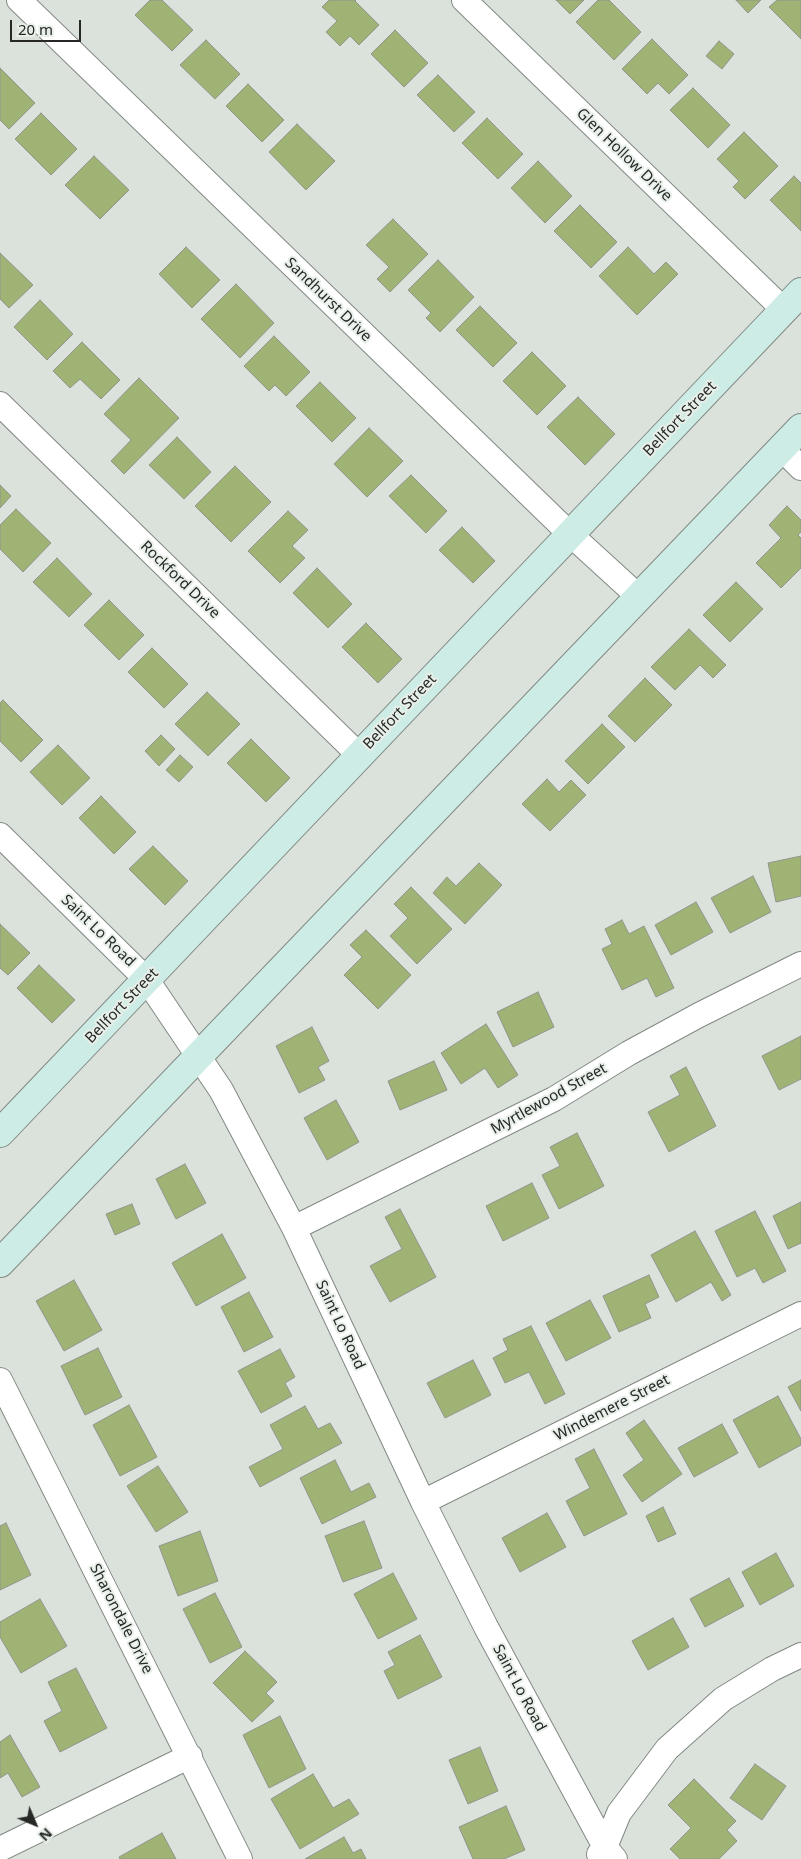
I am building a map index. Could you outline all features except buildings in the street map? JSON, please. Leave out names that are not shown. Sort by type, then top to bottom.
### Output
[{"type":"main road","name":"Bellfort Street","points":[[0,1133],[792,301]]},
{"type":"main road","points":[[0,1262],[801,428]]},
{"type":"street","name":"Sandhurst Drive","points":[[19,0],[570,534],[639,597]]},
{"type":"street","name":"Glen Hollow Drive","points":[[464,0],[792,301]]},
{"type":"street","name":"Rockford Drive","points":[[0,404],[359,755]]},
{"type":"street","points":[[781,448],[801,468]]},
{"type":"street","name":"Saint Lo Road","points":[[0,835],[147,980],[200,1055],[221,1090],[294,1228],[424,1502],[486,1627],[605,1855]]},
{"type":"street","name":"Myrtlewood Street","points":[[294,1228],[554,1099],[629,1053],[699,1015],[801,964]]},
{"type":"street","name":"Windemere Street","points":[[424,1502],[801,1314]]},
{"type":"street","name":"Sharondale Drive","points":[[0,1380],[240,1859]]},
{"type":"street","points":[[605,1855],[619,1813],[667,1748],[723,1699],[772,1669],[801,1655]]},
{"type":"street","points":[[0,1849],[190,1756]]}]
